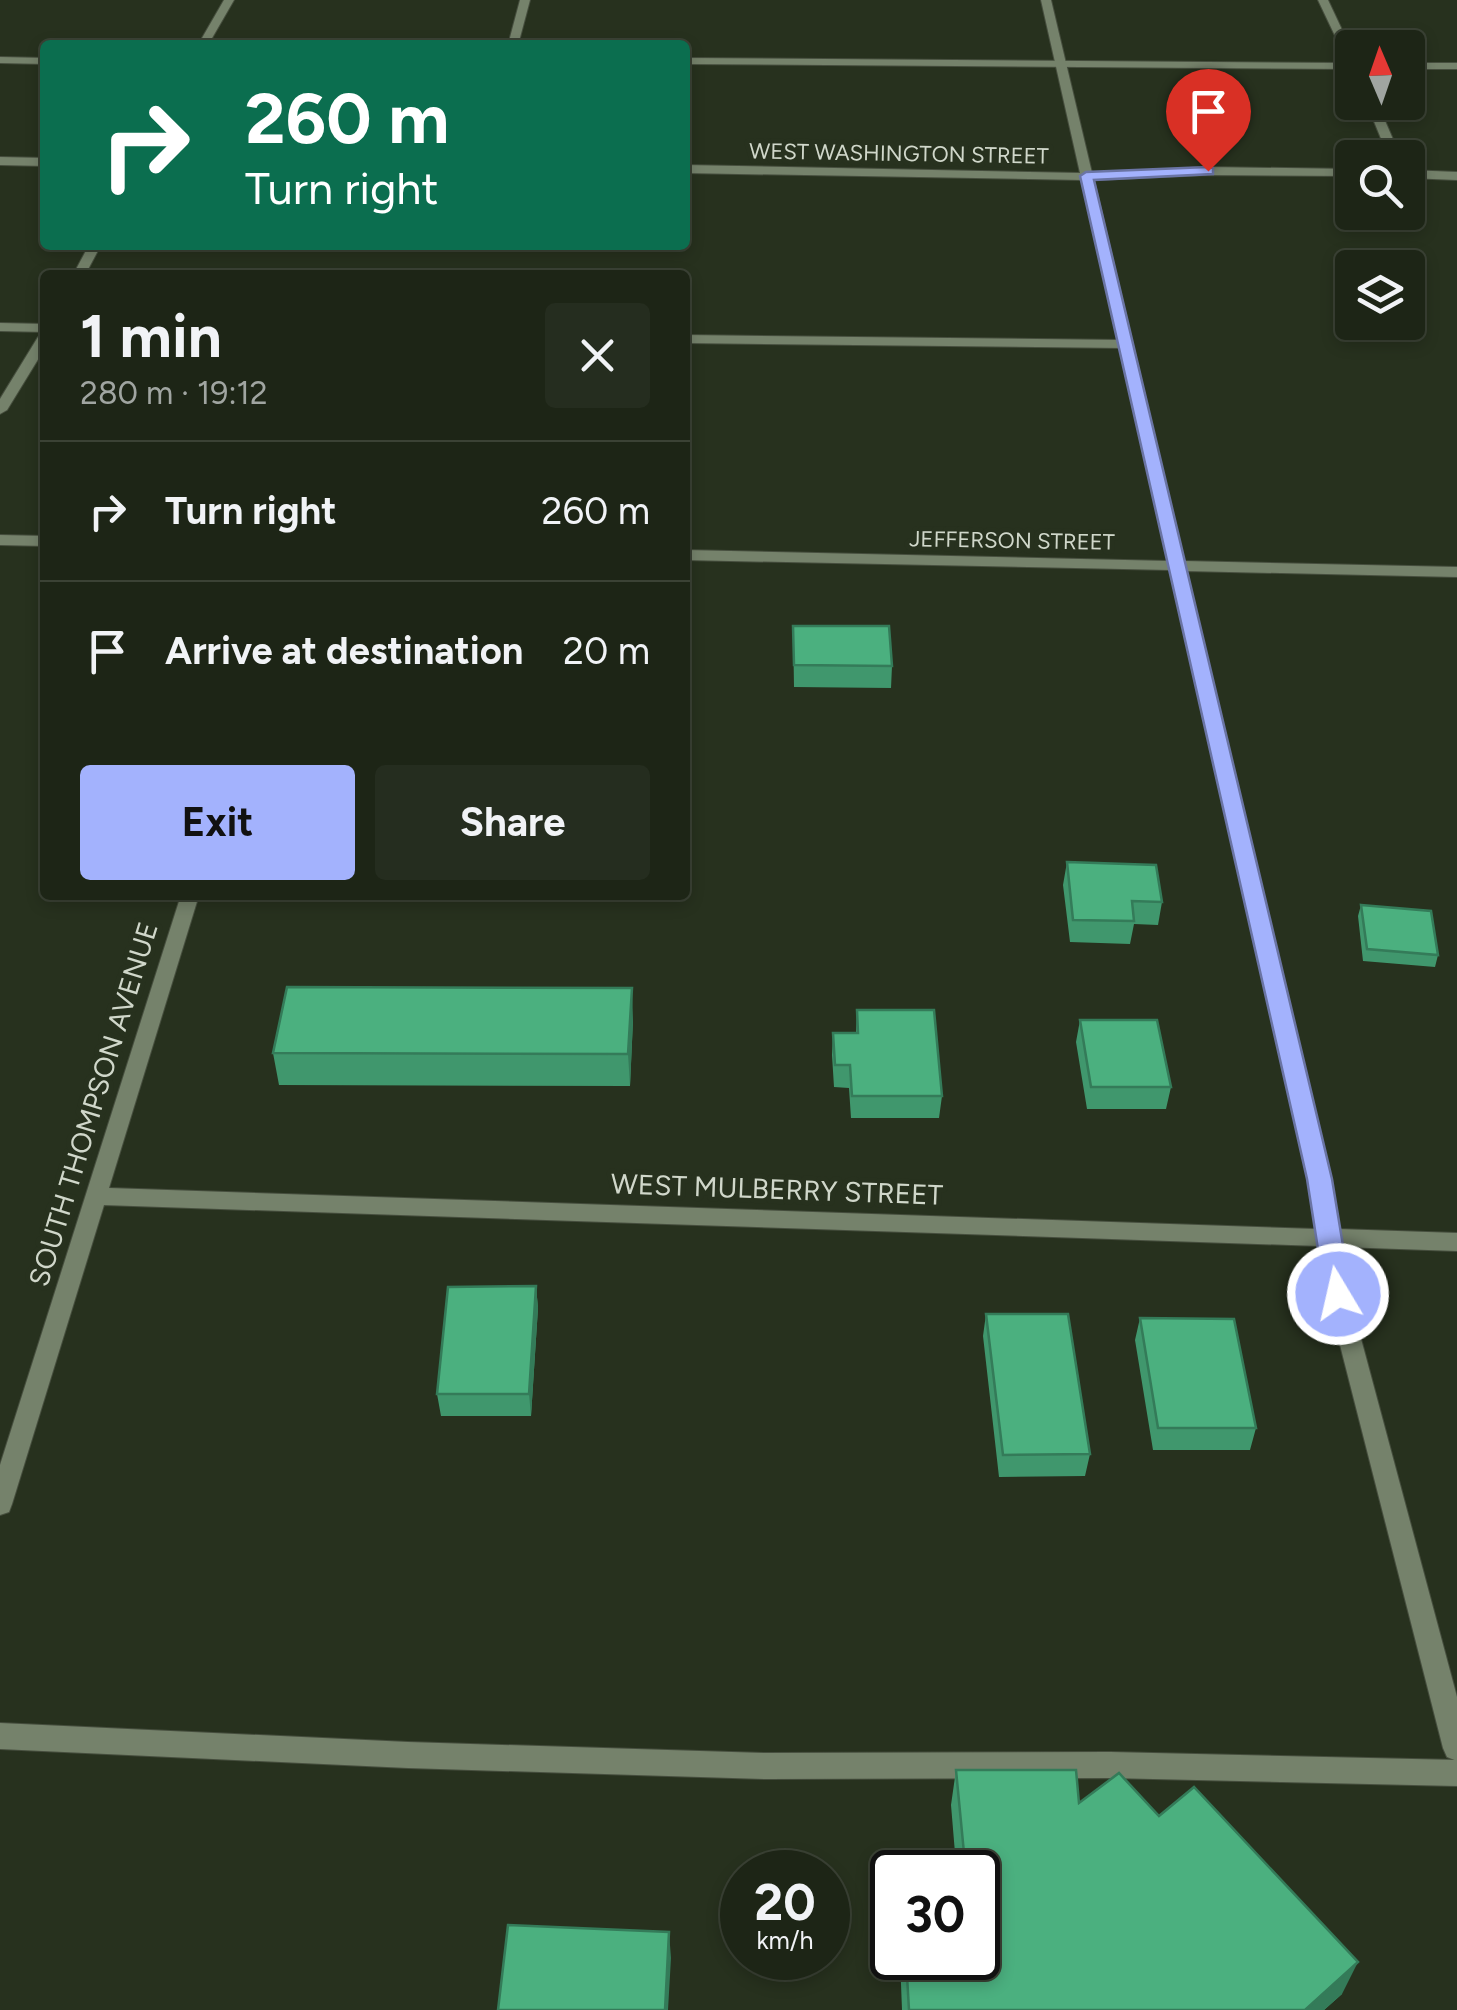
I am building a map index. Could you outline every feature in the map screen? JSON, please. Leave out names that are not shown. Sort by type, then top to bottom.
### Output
[{"type":"street","points":[[206,40],[229,0]]},
{"type":"street","points":[[513,40],[525,0]]},
{"type":"street","points":[[1046,0],[1320,1179],[1338,1294],[1457,1748]]},
{"type":"street","points":[[1323,0],[1337,30]]},
{"type":"street","points":[[0,60],[40,60]]},
{"type":"street","points":[[690,61],[1335,64]]},
{"type":"street","points":[[1425,66],[1457,66]]},
{"type":"street","points":[[0,161],[40,162]]},
{"type":"street","name":"WEST WASHINGTON STREET","points":[[690,169],[1086,176],[1335,172]]},
{"type":"street","points":[[1425,175],[1457,176]]},
{"type":"street","points":[[0,327],[40,328]]},
{"type":"street","points":[[690,339],[1123,344]]},
{"type":"street","points":[[0,410],[40,344]]},
{"type":"street","points":[[0,540],[40,541]]},
{"type":"street","name":"JEFFERSON STREET","points":[[690,555],[1457,572]]},
{"type":"street","name":"SOUTH THOMPSON AVENUE","points":[[0,1504],[188,900]]},
{"type":"street","name":"WEST MULBERRY STREET","points":[[96,1196],[1457,1242]]},
{"type":"street","points":[[0,1736],[408,1755],[725,1764],[1110,1765],[1457,1773]]},
{"type":"building","points":[[793,626],[889,626],[892,666],[794,665]]},
{"type":"building","points":[[1067,862],[1156,865],[1162,902],[1132,901],[1134,921],[1073,920]]},
{"type":"building","points":[[1361,905],[1431,911],[1438,955],[1367,949]]},
{"type":"building","points":[[287,987],[632,988],[628,1054],[273,1053]]},
{"type":"building","points":[[857,1010],[934,1010],[942,1096],[852,1096],[850,1065],[835,1065],[833,1033],[858,1033]]},
{"type":"building","points":[[1080,1020],[1157,1020],[1171,1087],[1091,1087]]},
{"type":"building","points":[[536,1286],[529,1394],[437,1394],[448,1287]]},
{"type":"building","points":[[986,1314],[1068,1314],[1090,1454],[1003,1455]]},
{"type":"building","points":[[1140,1318],[1234,1319],[1256,1428],[1158,1428]]},
{"type":"building","points":[[956,1770],[1076,1770],[1079,1803],[1119,1773],[1159,1816],[1194,1787],[1358,1962],[1305,2010],[909,2010],[907,1980],[1000,1980],[1000,1850],[964,1850]]},
{"type":"building","points":[[508,1925],[669,1932],[665,2010],[498,2010]]},
{"type":"route","points":[[1208,171],[1086,176],[1320,1179],[1338,1294]]}]
